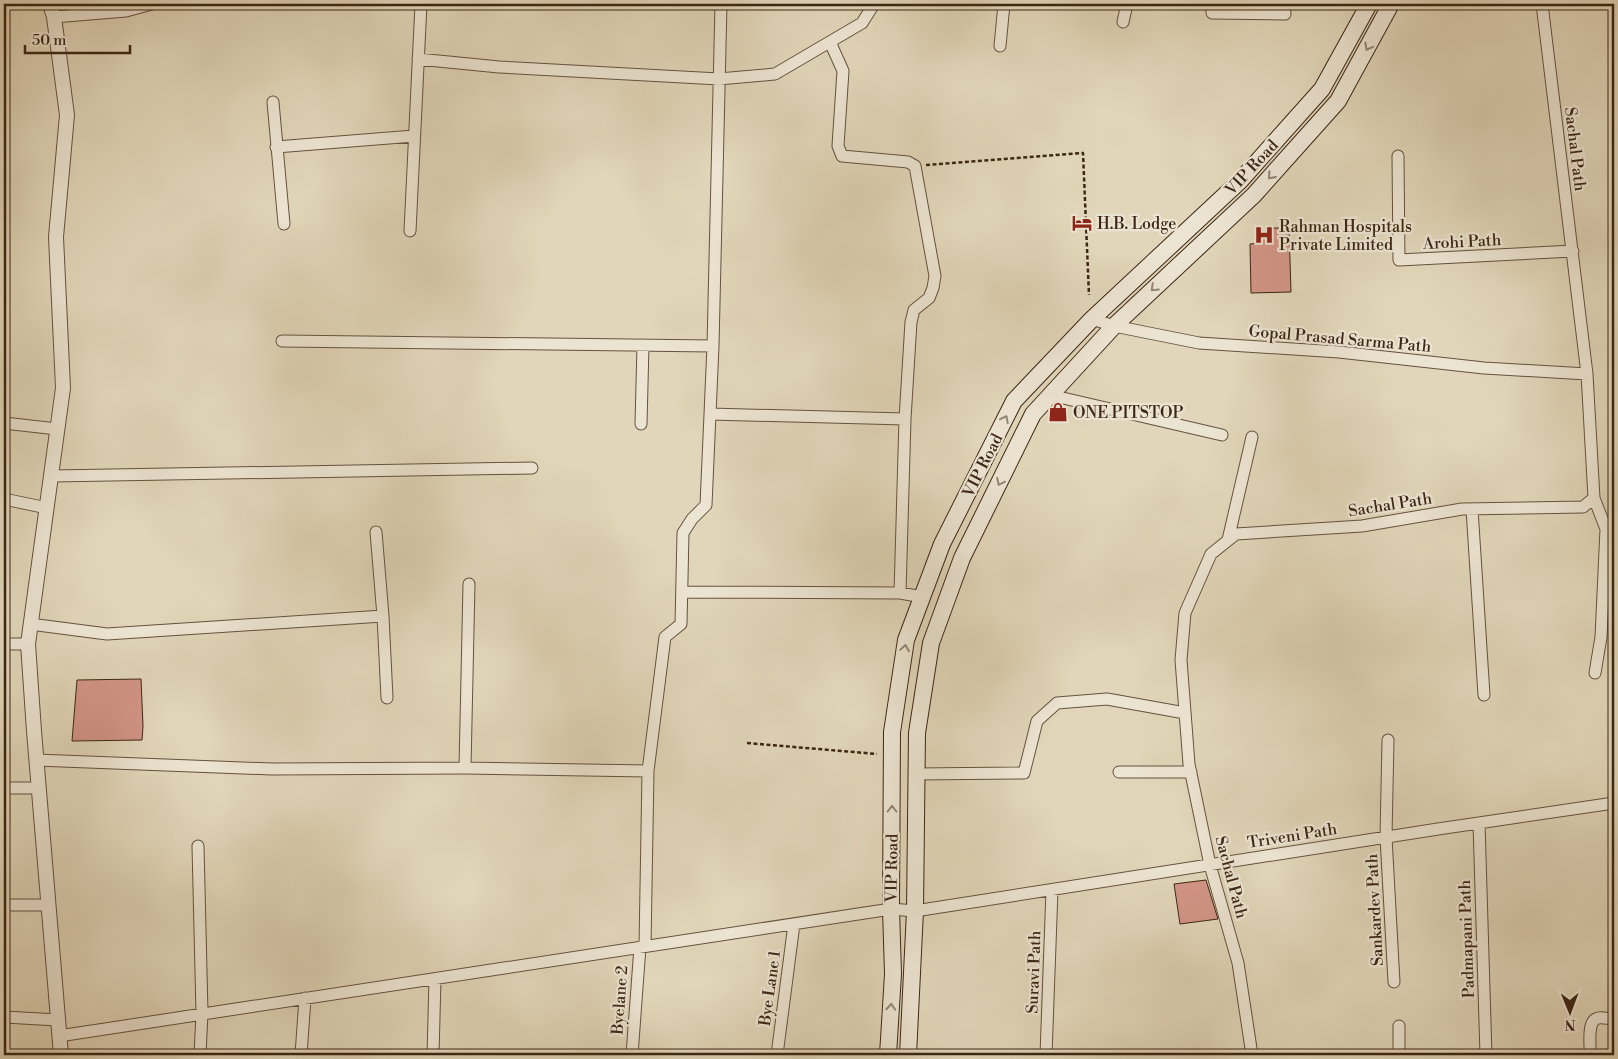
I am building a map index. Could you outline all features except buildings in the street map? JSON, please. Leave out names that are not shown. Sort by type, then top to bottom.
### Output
[{"type":"main road","name":"VIP Road","points":[[888,1055],[893,974],[891,908],[892,732],[906,640],[942,544],[1014,401],[1092,319],[1240,181],[1322,89],[1368,4]]},
{"type":"main road","name":"VIP Road","points":[[908,1055],[915,911],[917,733],[931,643],[962,558],[1033,414],[1114,326],[1254,195],[1338,101],[1391,4]]},
{"type":"street","points":[[61,1055],[38,788],[28,644],[63,388],[56,237],[67,115],[52,10],[126,11],[152,4]]},
{"type":"street","points":[[410,231],[421,4]]},
{"type":"street","name":"Byelane 2","points":[[632,1055],[642,947],[648,771],[665,637],[681,624],[683,533],[706,505],[713,346],[721,4]]},
{"type":"street","points":[[418,59],[500,67],[719,80],[775,74],[862,23],[874,4]]},
{"type":"street","points":[[1000,46],[1004,4]]},
{"type":"street","points":[[1123,22],[1126,4]]},
{"type":"street","points":[[1212,4],[1212,13],[1285,14],[1284,4]]},
{"type":"street","name":"Sachal Path","points":[[1252,1055],[1238,962],[1210,865],[1191,772],[1181,660],[1185,613],[1211,554],[1236,534],[1362,526],[1462,509],[1583,507],[1594,498],[1587,374],[1542,4]]},
{"type":"street","points":[[830,42],[843,72],[838,146],[842,156],[908,162],[915,166],[935,276],[929,298],[914,310],[911,322],[905,419],[900,593]]},
{"type":"street","points":[[273,102],[284,224]]},
{"type":"street","points":[[276,147],[414,136]]},
{"type":"street","name":"Arohi Path","points":[[1398,156],[1399,260],[1572,251]]},
{"type":"street","name":"Gopal Prasad Sarma Path","points":[[1092,319],[1114,326],[1199,343],[1339,352],[1484,368],[1587,374]]},
{"type":"street","points":[[282,342],[713,346]]},
{"type":"street","points":[[641,424],[643,345]]},
{"type":"street","points":[[1050,395],[1222,435]]},
{"type":"street","points":[[710,414],[905,419]]},
{"type":"street","points":[[4,423],[56,429]]},
{"type":"street","points":[[1228,540],[1252,437]]},
{"type":"street","points":[[52,476],[532,468]]},
{"type":"street","points":[[1594,498],[1606,528],[1601,637],[1595,673]]},
{"type":"street","points":[[4,499],[47,508]]},
{"type":"street","points":[[1472,509],[1484,695]]},
{"type":"street","points":[[376,532],[387,698]]},
{"type":"street","points":[[465,768],[470,584]]},
{"type":"street","points":[[682,592],[900,593],[923,597]]},
{"type":"street","points":[[30,624],[107,634],[383,616]]},
{"type":"street","points":[[4,644],[28,644]]},
{"type":"street","points":[[916,774],[1024,773],[1037,721],[1057,703],[1107,700],[1185,713]]},
{"type":"street","name":"Sankardev Path","points":[[1388,740],[1386,837],[1394,982]]},
{"type":"street","points":[[36,760],[272,769],[465,768],[648,771]]},
{"type":"street","points":[[1119,772],[1191,772]]},
{"type":"street","points":[[4,788],[38,788]]},
{"type":"street","name":"Triveni Path","points":[[59,1036],[891,908],[915,911],[1614,803]]},
{"type":"street","name":"Padmapani Path","points":[[1479,823],[1486,1055]]},
{"type":"street","points":[[198,846],[202,1013],[200,1055]]},
{"type":"street","name":"Suravi Path","points":[[1046,1055],[1052,890]]},
{"type":"street","points":[[4,905],[48,905]]},
{"type":"street","name":"Bye Lane 1","points":[[776,1055],[794,924]]},
{"type":"street","points":[[433,1055],[435,979]]},
{"type":"street","points":[[301,1055],[305,998]]},
{"type":"street","points":[[4,1017],[58,1020]]},
{"type":"street","points":[[1590,1055],[1591,1025],[1598,1018],[1614,1019]]},
{"type":"street","points":[[1399,1026],[1399,1055]]},
{"type":"path","points":[[915,166],[1083,153],[1089,295]]},
{"type":"path","points":[[747,743],[877,754]]},
{"type":"place","name":"H.B. Lodge","points":[[1082,223]]},
{"type":"place","name":"Rahman Hospitals Private Limited","points":[[1264,235]]},
{"type":"place","name":"ONE PITSTOP","points":[[1058,412]]}]
